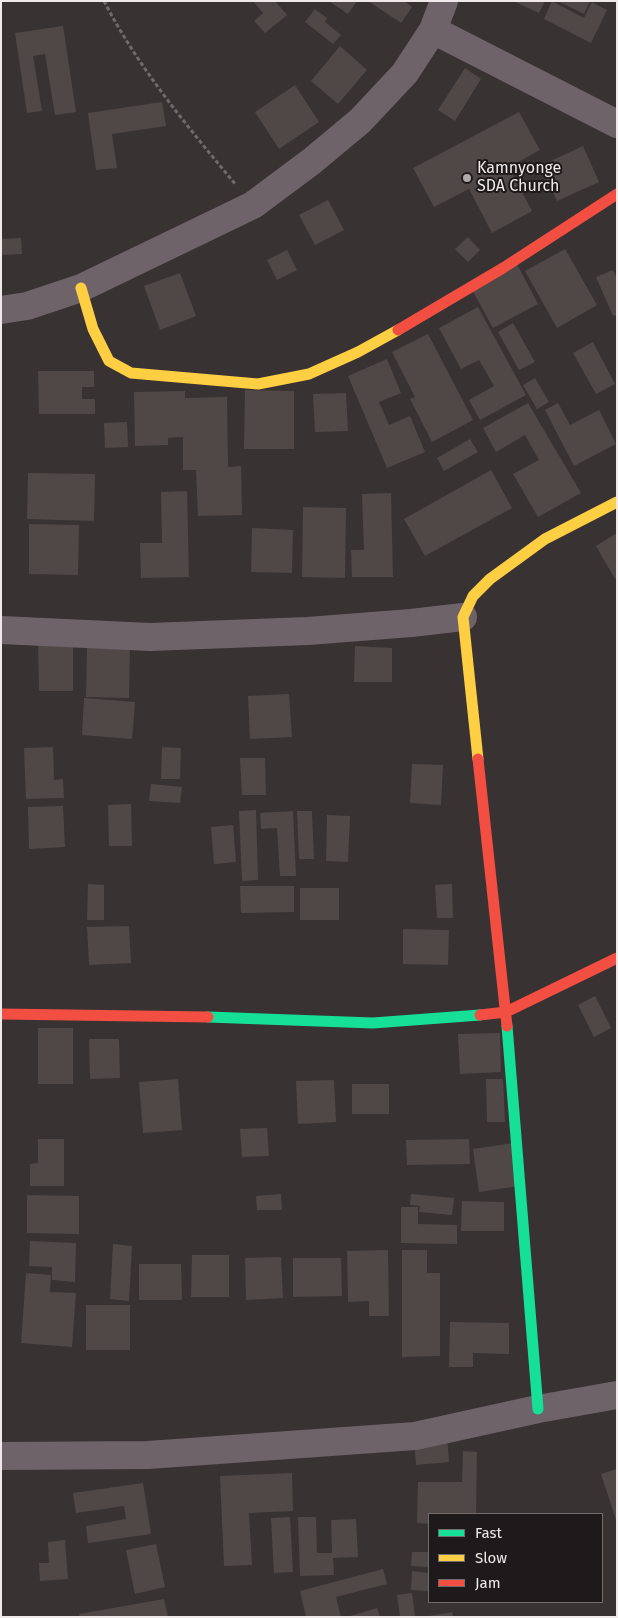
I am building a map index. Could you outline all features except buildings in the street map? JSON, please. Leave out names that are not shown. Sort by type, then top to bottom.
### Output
[{"type":"street","points":[[1,310],[27,306],[81,288],[253,205],[312,161],[360,121],[405,73],[433,30],[444,1]]},
{"type":"street","points":[[433,30],[617,124]]},
{"type":"street","points":[[81,288],[93,329],[109,361],[131,373],[258,384],[309,374],[358,352],[420,318],[503,268],[617,194]]},
{"type":"street","points":[[538,1410],[506,1012],[463,617],[473,596],[490,579],[546,539],[617,502]]},
{"type":"street","points":[[1,630],[150,637],[308,631],[463,617]]},
{"type":"street","points":[[1,1014],[218,1017],[373,1022],[454,1018],[506,1012],[617,958]]},
{"type":"street","points":[[1,1456],[148,1455],[415,1436],[617,1395]]},
{"type":"path","points":[[104,1],[140,62],[182,120],[253,205]]},
{"type":"traffic: fast","points":[[208,1017],[373,1023],[480,1015]]},
{"type":"traffic: fast","points":[[507,1026],[538,1409]]},
{"type":"traffic: slow","points":[[81,288],[93,329],[109,361],[131,373],[258,384],[309,374],[358,352],[398,330]]},
{"type":"traffic: slow","points":[[478,759],[463,617],[473,596],[490,579],[545,539],[617,502]]},
{"type":"traffic: jam","points":[[398,330],[503,268],[617,194]]},
{"type":"traffic: jam","points":[[478,759],[507,1026]]},
{"type":"traffic: jam","points":[[480,1015],[506,1012],[617,958]]},
{"type":"traffic: jam","points":[[1,1014],[208,1017]]},
{"type":"place","name":"Kamnyonge SDA Church","points":[[467,178]]}]
